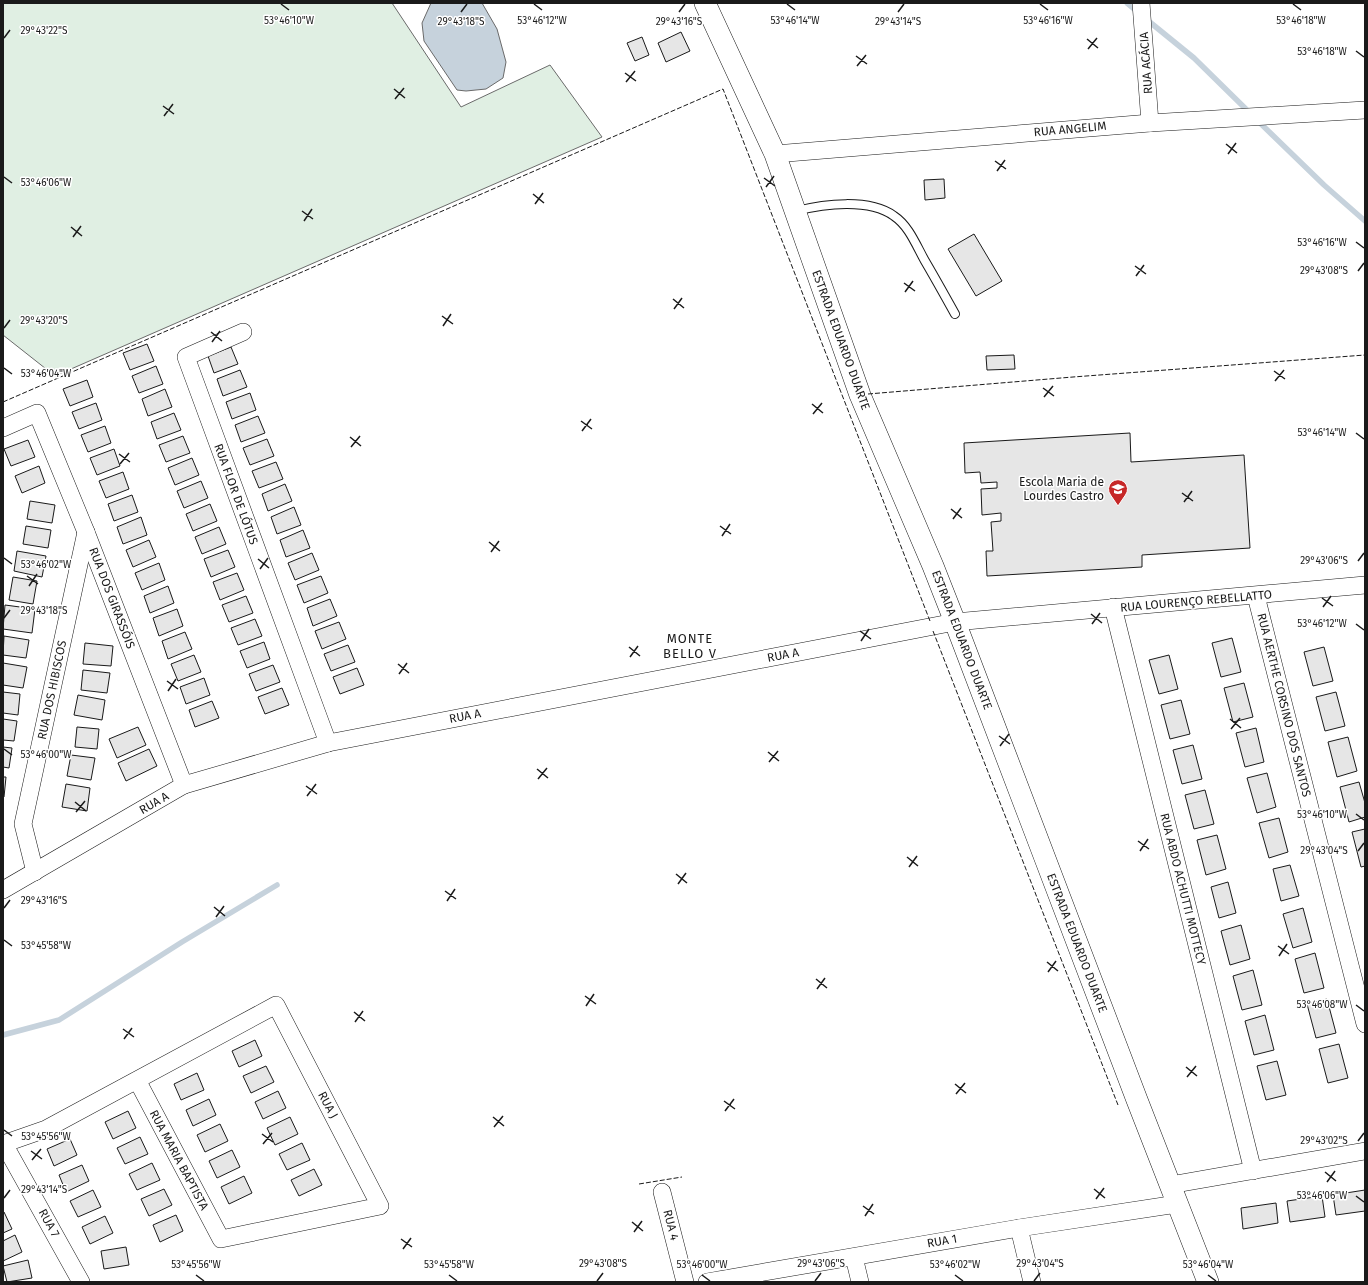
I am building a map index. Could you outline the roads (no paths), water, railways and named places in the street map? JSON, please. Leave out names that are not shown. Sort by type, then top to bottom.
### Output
[{"type":"street","name":"ESTRADA EDUARDO DUARTE","points":[[705,3],[775,154],[860,395],[933,566],[955,622],[1173,1195],[1208,1282]]},
{"type":"street","name":"RUA ACÁCIA","points":[[1141,3],[1150,123]]},
{"type":"street","name":"RUA ANGELIM","points":[[775,154],[1150,123],[1365,110]]},
{"type":"street","name":"RUA FLOR DE LÓTUS","points":[[244,332],[186,357],[328,743]]},
{"type":"street","name":"RUA DOS GIRASSÓIS","points":[[3,428],[36,412],[86,532],[184,785]]},
{"type":"street","name":"RUA DOS HIBISCOS","points":[[35,872],[23,824],[86,532]]},
{"type":"street","name":"RUA LOURENÇO REBELLATTO","points":[[955,622],[1365,585]]},
{"type":"street","name":"RUA AERTHE CORSINO DOS SANTOS","points":[[1256,596],[1365,1024]]},
{"type":"street","name":"RUA ABDO ACHUTTI MOTTECY","points":[[1113,607],[1253,1171]]},
{"type":"street","name":"RUA A","points":[[3,890],[184,785],[328,743],[955,622]]},
{"type":"street","name":"RUA J","points":[[137,1080],[276,1005],[380,1206],[221,1239]]},
{"type":"street","points":[[4,1144],[46,1129],[137,1080]]},
{"type":"street","name":"RUA MARIA BAPTISTA","points":[[137,1080],[221,1239]]},
{"type":"street","name":"RUA 7","points":[[4,1144],[81,1282]]},
{"type":"street","name":"RUA 1","points":[[707,1282],[1019,1228],[1173,1195],[1253,1171],[1365,1151]]},
{"type":"street","name":"RUA 4","points":[[662,1192],[686,1282]]},
{"type":"street","points":[[1019,1228],[1032,1282]]},
{"type":"street","points":[[854,1257],[860,1282]]},
{"type":"lane","points":[[795,211],[812,207],[860,204],[881,209],[894,215],[906,227],[954,314]]},
{"type":"waterway","points":[[1127,3],[1138,12]]},
{"type":"waterway","points":[[1146,19],[1194,58],[1251,114]]},
{"type":"waterway","points":[[1257,120],[1324,185],[1365,221]]},
{"type":"waterway","points":[[3,1035],[59,1020],[182,942],[277,885]]},
{"type":"place","name":"Escola Maria de Lourdes Castro","points":[[1118,506]]},
{"type":"district","name":"MONTE BELLO V","points":[[690,646]]}]
